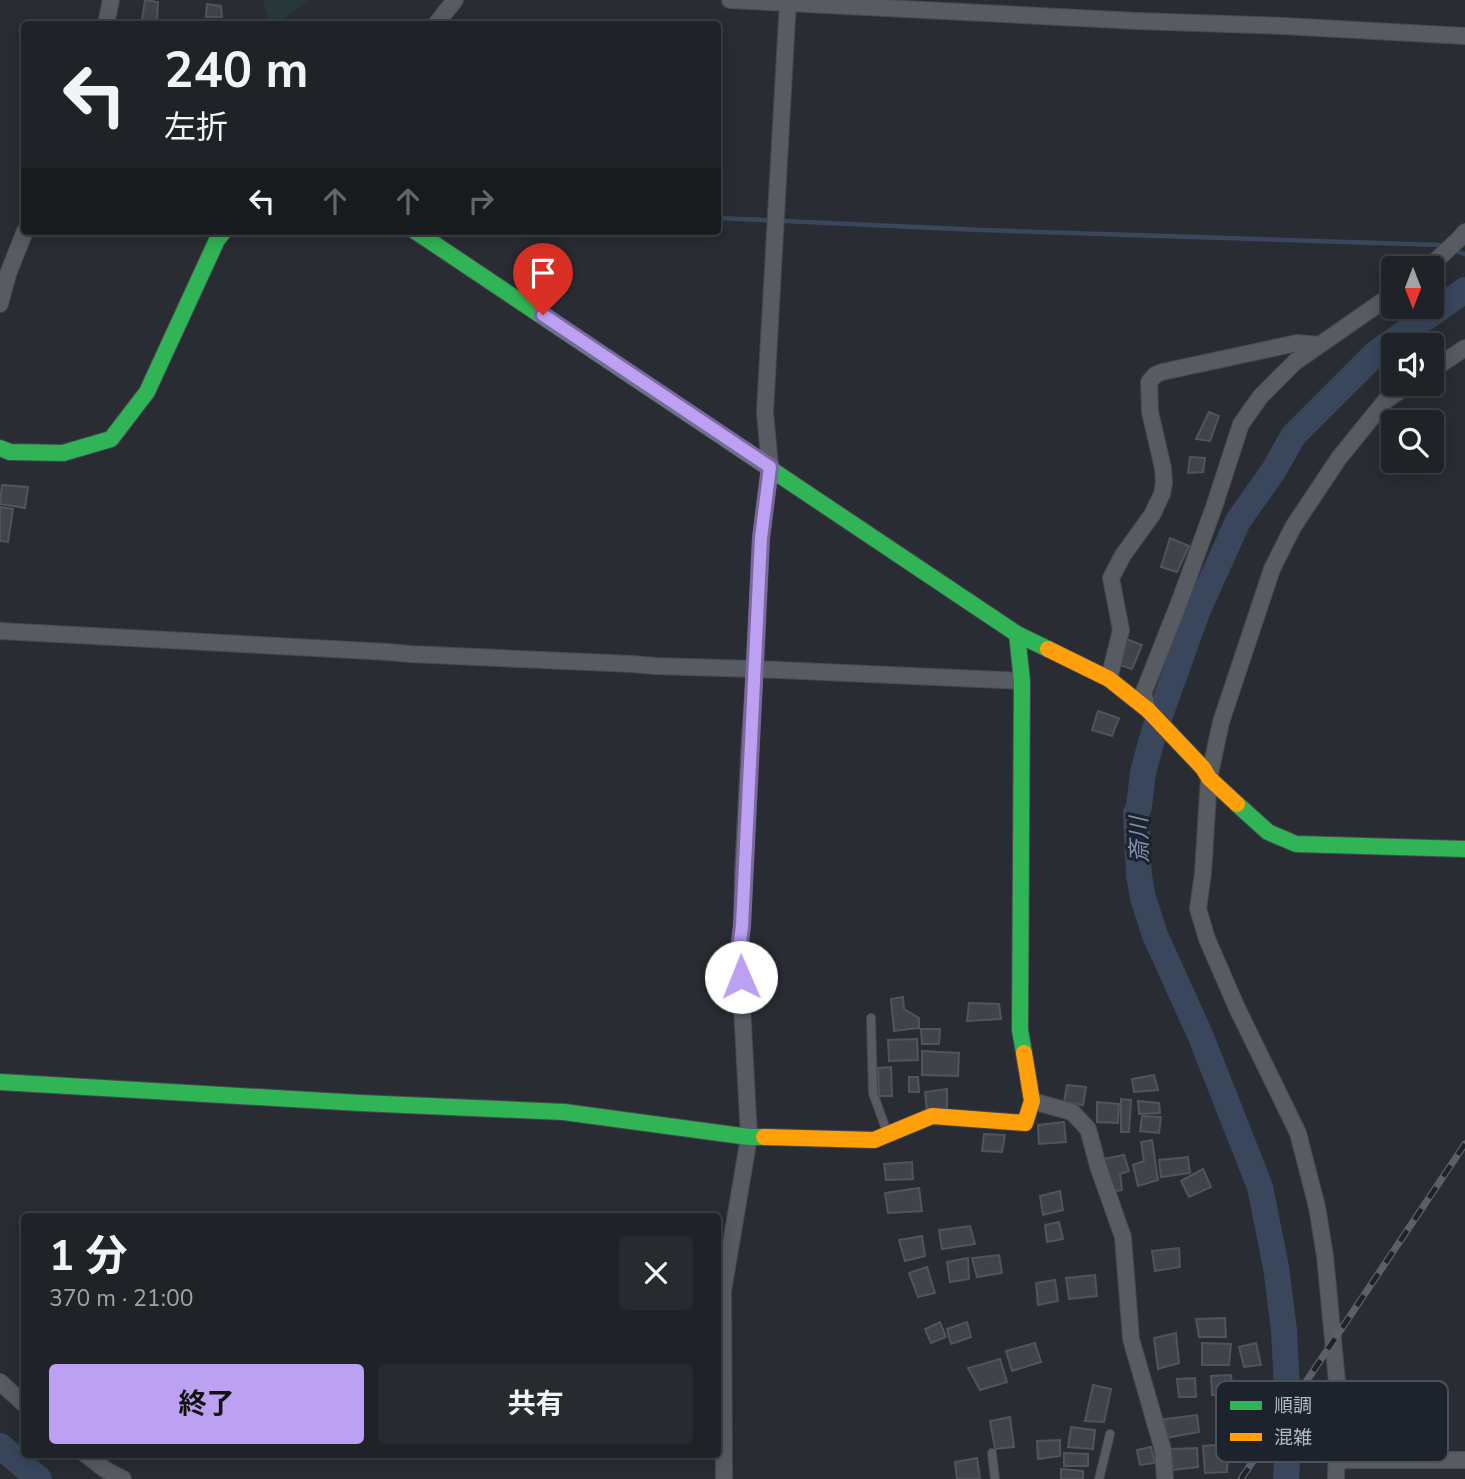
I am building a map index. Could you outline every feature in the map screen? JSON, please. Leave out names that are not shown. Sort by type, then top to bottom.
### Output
[{"type":"street","points":[[107,21],[111,0]]},
{"type":"street","points":[[438,21],[454,0]]},
{"type":"street","points":[[730,0],[1465,37]]},
{"type":"street","points":[[724,1479],[723,1291],[749,1137],[739,950],[761,538],[770,467],[765,412],[788,2]]},
{"type":"street","points":[[1441,256],[1465,232]]},
{"type":"street","points":[[0,304],[23,235]]},
{"type":"street","points":[[0,448],[10,452],[63,453],[111,439],[147,392],[221,235]]},
{"type":"street","points":[[421,235],[1017,634],[1109,679],[1148,710],[1206,773],[1268,832],[1296,844],[1465,849]]},
{"type":"street","points":[[1148,710],[1143,694],[1188,579],[1241,424],[1261,396],[1295,362],[1381,302]]},
{"type":"street","points":[[1109,679],[1121,630],[1111,578],[1123,555],[1152,515],[1164,483],[1150,412],[1149,382],[1162,372],[1297,343],[1318,345]]},
{"type":"street","points":[[1444,362],[1465,348]]},
{"type":"street","points":[[1337,1381],[1325,1256],[1317,1207],[1298,1133],[1237,1008],[1207,939],[1198,909],[1203,873],[1206,773],[1272,569],[1293,527],[1339,457],[1392,396]]},
{"type":"street","points":[[0,631],[655,666],[1021,681]]},
{"type":"street","points":[[0,1082],[564,1112],[749,1137],[874,1140],[932,1115],[1025,1123],[1032,1101],[1020,1030],[1021,681],[1017,634]]},
{"type":"street","points":[[1032,1101],[1072,1112],[1088,1129],[1123,1237],[1131,1339],[1163,1450],[1165,1479]]},
{"type":"street","points":[[0,1382],[21,1401]]},
{"type":"street","points":[[90,1458],[124,1479]]},
{"type":"lane","points":[[870,1018],[873,1093],[888,1134]]},
{"type":"lane","points":[[1099,1479],[1110,1434]]},
{"type":"lane","points":[[992,1453],[995,1479]]},
{"type":"shaded area","points":[[263,0],[308,0],[284,19],[268,19]]},
{"type":"building","points":[[145,0],[158,2],[157,21],[142,20]]},
{"type":"building","points":[[207,4],[221,6],[222,17],[206,17]]},
{"type":"building","points":[[1209,412],[1219,416],[1210,441],[1196,439]]},
{"type":"building","points":[[1190,457],[1205,458],[1203,472],[1188,473]]},
{"type":"building","points":[[2,485],[28,487],[25,508],[0,504]]},
{"type":"building","points":[[0,507],[13,509],[8,542],[0,541]]},
{"type":"building","points":[[1170,538],[1189,546],[1177,572],[1161,567]]},
{"type":"building","points":[[1126,639],[1142,645],[1132,669],[1117,664]]},
{"type":"building","points":[[1098,711],[1119,718],[1112,736],[1092,730]]},
{"type":"building","points":[[903,997],[904,1009],[919,1018],[919,1028],[894,1031],[891,999]]},
{"type":"building","points":[[969,1003],[999,1004],[1001,1019],[967,1021]]},
{"type":"building","points":[[921,1029],[940,1029],[939,1044],[922,1044]]},
{"type":"building","points":[[917,1039],[918,1060],[889,1061],[888,1040]]},
{"type":"building","points":[[922,1051],[959,1053],[958,1076],[922,1075]]},
{"type":"building","points":[[891,1067],[892,1096],[879,1096],[878,1068]]},
{"type":"building","points":[[1154,1075],[1158,1090],[1134,1092],[1132,1079]]},
{"type":"building","points":[[909,1077],[918,1077],[919,1092],[909,1092]]},
{"type":"building","points":[[1067,1085],[1086,1087],[1083,1105],[1064,1102]]},
{"type":"building","points":[[947,1089],[947,1108],[927,1111],[925,1092]]},
{"type":"building","points":[[1121,1099],[1131,1100],[1129,1132],[1121,1132]]},
{"type":"building","points":[[1138,1101],[1159,1103],[1160,1113],[1139,1114]]},
{"type":"building","points":[[1097,1102],[1119,1104],[1118,1123],[1097,1122]]},
{"type":"building","points":[[1142,1116],[1161,1117],[1159,1133],[1140,1131]]},
{"type":"building","points":[[1064,1122],[1066,1142],[1039,1144],[1038,1125]]},
{"type":"building","points":[[984,1134],[1005,1135],[1002,1152],[982,1151]]},
{"type":"building","points":[[1152,1140],[1158,1180],[1138,1186],[1133,1165],[1144,1161],[1141,1142]]},
{"type":"building","points":[[1124,1155],[1129,1171],[1120,1174],[1122,1190],[1111,1192],[1103,1159]]},
{"type":"building","points":[[1188,1157],[1190,1173],[1161,1177],[1159,1160]]},
{"type":"building","points":[[912,1162],[913,1179],[886,1180],[884,1164]]},
{"type":"building","points":[[1203,1169],[1211,1187],[1189,1197],[1181,1181]]},
{"type":"building","points":[[919,1188],[922,1211],[888,1213],[885,1193]]},
{"type":"building","points":[[1060,1191],[1063,1210],[1043,1215],[1040,1196]]},
{"type":"building","points":[[1059,1222],[1063,1239],[1047,1242],[1045,1225]]},
{"type":"building","points":[[970,1226],[975,1244],[942,1249],[939,1230]]},
{"type":"building","points":[[922,1236],[925,1256],[905,1261],[899,1240]]},
{"type":"building","points":[[1179,1248],[1180,1267],[1155,1271],[1152,1251]]},
{"type":"building","points":[[999,1255],[1002,1273],[977,1277],[972,1258]]},
{"type":"building","points":[[968,1258],[969,1279],[950,1282],[947,1262]]},
{"type":"building","points":[[927,1267],[935,1293],[918,1297],[909,1273]]},
{"type":"building","points":[[1095,1275],[1097,1296],[1069,1299],[1066,1278]]},
{"type":"building","points":[[1055,1280],[1058,1301],[1038,1305],[1036,1283]]},
{"type":"building","points":[[1225,1318],[1226,1337],[1199,1337],[1196,1319]]},
{"type":"building","points":[[940,1322],[946,1337],[931,1343],[925,1329]]},
{"type":"building","points":[[967,1322],[971,1337],[951,1344],[947,1329]]},
{"type":"building","points":[[1176,1333],[1179,1363],[1158,1369],[1154,1338]]},
{"type":"building","points":[[1035,1343],[1041,1362],[1012,1371],[1006,1351]]},
{"type":"building","points":[[1202,1343],[1231,1344],[1229,1365],[1202,1365]]},
{"type":"building","points":[[1256,1343],[1261,1365],[1244,1367],[1239,1347]]},
{"type":"building","points":[[1000,1359],[1007,1382],[980,1390],[968,1368]]},
{"type":"building","points":[[1231,1375],[1232,1381],[1216,1381],[1216,1395],[1212,1395],[1211,1376]]},
{"type":"building","points":[[1195,1378],[1196,1397],[1179,1397],[1177,1379]]},
{"type":"building","points":[[1093,1385],[1111,1389],[1104,1422],[1085,1421]]},
{"type":"building","points":[[1197,1415],[1199,1432],[1166,1438],[1164,1419]]},
{"type":"building","points":[[1010,1417],[1014,1447],[995,1449],[990,1421]]},
{"type":"building","points":[[1071,1427],[1095,1430],[1093,1449],[1068,1447]]},
{"type":"building","points":[[1060,1440],[1060,1456],[1038,1459],[1037,1441]]},
{"type":"building","points":[[1216,1445],[1216,1462],[1227,1462],[1227,1472],[1205,1473],[1203,1446]]},
{"type":"building","points":[[1151,1447],[1155,1463],[1140,1465],[1137,1450]]},
{"type":"building","points":[[1197,1448],[1198,1467],[1173,1470],[1171,1449]]},
{"type":"building","points":[[1064,1453],[1088,1454],[1088,1466],[1064,1466]]},
{"type":"building","points":[[977,1458],[980,1479],[957,1479],[955,1462]]},
{"type":"building","points":[[1061,1469],[1083,1471],[1083,1479],[1061,1479]]},
{"type":"waterway","points":[[721,218],[1444,247]]},
{"type":"waterway","points":[[1452,250],[1465,254]]},
{"type":"waterway","name":"斎川","points":[[1287,1381],[1284,1330],[1276,1267],[1260,1187],[1201,1037],[1155,935],[1139,876],[1136,813],[1154,732],[1197,612],[1238,521],[1274,470],[1293,436],[1376,353],[1465,290]]},
{"type":"waterway","points":[[0,1446],[39,1479]]},
{"type":"waterway","name":"斎川","points":[[1286,1479],[1287,1462]]},
{"type":"railway","points":[[1307,1381],[1465,1144]]},
{"type":"railway","points":[[1241,1479],[1252,1462]]},
{"type":"traffic: fast","points":[[0,448],[10,452],[63,453],[111,439],[147,392],[221,235]]},
{"type":"traffic: fast","points":[[421,235],[1017,634],[1048,649]]},
{"type":"traffic: fast","points":[[1017,634],[1022,681],[1020,1030],[1024,1053]]},
{"type":"traffic: fast","points":[[1237,804],[1268,832],[1296,844],[1465,849]]},
{"type":"traffic: fast","points":[[0,1082],[564,1112],[764,1137]]},
{"type":"traffic: slow","points":[[1048,649],[1109,679],[1148,710],[1203,768],[1209,778],[1237,804]]},
{"type":"traffic: slow","points":[[764,1137],[874,1140],[932,1116],[1025,1123],[1032,1101],[1024,1053]]},
{"type":"route","points":[[543,315],[770,467],[761,538],[739,950],[741,977]]}]
